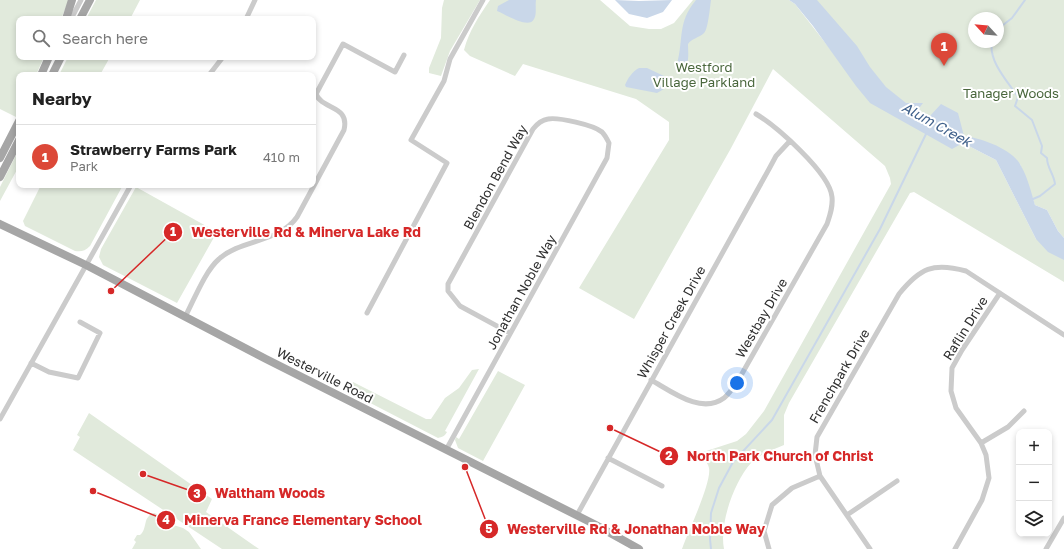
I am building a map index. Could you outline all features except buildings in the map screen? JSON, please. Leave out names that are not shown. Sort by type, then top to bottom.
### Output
[{"type":"main road","points":[[67,16],[72,0]]},
{"type":"main road","points":[[82,16],[90,0]]},
{"type":"main road","points":[[43,72],[49,60]]},
{"type":"main road","points":[[54,72],[60,60]]},
{"type":"main road","points":[[0,158],[16,127]]},
{"type":"main road","points":[[0,177],[16,146]]},
{"type":"main road","name":"Westerville Road","points":[[0,224],[86,265],[446,450],[577,515],[640,549]]},
{"type":"street","points":[[73,16],[81,0]]},
{"type":"street","points":[[247,16],[255,0]]},
{"type":"street","points":[[367,313],[447,163],[411,140],[444,81],[450,58],[483,0]]},
{"type":"street","points":[[316,183],[342,136],[346,123],[341,114],[317,97],[317,90],[343,44],[395,72],[404,54]]},
{"type":"street","points":[[211,72],[221,60]]},
{"type":"street","points":[[756,114],[771,123],[789,142]]},
{"type":"street","name":"Blendon Bend Way","points":[[510,333],[460,306],[448,291],[452,277],[533,129],[539,122],[547,119],[556,119],[593,127],[601,131],[609,143]]},
{"type":"street","name":"Westbay Drive","points":[[651,380],[691,402],[708,404],[723,398],[735,386],[827,224],[832,210],[832,196],[822,173],[789,142]]},
{"type":"street","name":"Whisper Creek Drive","points":[[577,515],[776,156],[789,142]]},
{"type":"street","name":"Jonathan Noble Way","points":[[446,450],[606,158],[609,143]]},
{"type":"street","points":[[0,419],[129,188]]},
{"type":"street","points":[[185,317],[211,269],[219,259],[228,253],[280,232],[292,224],[313,188]]},
{"type":"street","name":"Frenchpark Drive","points":[[870,549],[820,476],[816,455],[817,437],[825,420],[899,294],[912,278],[930,267],[948,266],[966,271],[1000,293]]},
{"type":"street","points":[[1000,293],[1064,335]]},
{"type":"street","name":"Raflin Drive","points":[[955,549],[982,500],[989,478],[986,455],[981,443],[956,408],[951,390],[952,368],[962,350],[1000,293]]},
{"type":"street","points":[[31,363],[49,372],[78,378],[100,333],[80,322]]},
{"type":"street","points":[[981,443],[1008,427],[1024,410]]},
{"type":"street","points":[[608,458],[662,486]]},
{"type":"street","points":[[769,549],[764,531],[772,506],[792,488],[820,476]]},
{"type":"street","points":[[846,515],[897,481]]},
{"type":"street","points":[[1046,549],[1064,518]]},
{"type":"green space","points":[[0,0],[69,0],[62,16],[16,16],[16,60],[43,60],[37,72],[16,72],[16,117],[0,109]]},
{"type":"green space","points":[[96,0],[140,0],[132,16],[88,16]]},
{"type":"green space","points":[[444,0],[480,0],[450,51],[441,76],[429,73],[429,68],[441,38],[442,8]]},
{"type":"green space","name":"Westford Village Parkland","points":[[490,0],[600,0],[630,26],[661,29],[674,23],[693,0],[789,0],[795,4],[834,54],[963,143],[996,160],[1036,239],[1064,246],[1064,282],[914,192],[910,193],[789,403],[784,415],[784,445],[766,452],[754,460],[739,481],[729,504],[726,516],[723,539],[724,549],[682,549],[703,495],[709,475],[709,468],[707,464],[697,454],[737,441],[746,434],[764,411],[891,184],[890,178],[885,166],[773,69],[730,150],[634,319],[579,288],[669,140],[669,122],[636,99],[523,64],[515,76],[470,56],[464,50],[466,43],[475,24]]},
{"type":"green space","name":"Tanager Woods","points":[[800,0],[1064,0],[1064,238],[1058,231],[1047,210],[1035,205],[1020,164],[980,148],[908,110]]},
{"type":"green space","points":[[66,60],[108,60],[102,72],[60,72]]},
{"type":"green space","points":[[16,155],[16,172],[0,201],[0,187]]},
{"type":"green space","points":[[40,188],[121,188],[90,246],[85,250],[75,251],[25,226],[23,221]]},
{"type":"green space","points":[[135,188],[217,232],[177,303],[103,265],[99,257],[101,249]]},
{"type":"green space","points":[[479,369],[445,431],[447,432],[438,438],[349,392],[353,382],[426,419],[431,419],[445,398],[459,388],[472,370]]},
{"type":"green space","points":[[498,371],[525,385],[483,461],[458,448],[455,440],[456,437],[459,439]]},
{"type":"green space","points":[[89,413],[212,499],[206,512],[259,549],[222,549],[73,450],[80,437],[77,435]]},
{"type":"green space","points":[[154,513],[163,516],[167,523],[183,528],[189,532],[201,549],[132,549],[136,542],[134,540],[137,535],[140,535],[144,529],[146,520]]},
{"type":"water","points":[[509,0],[536,0],[534,19],[527,23],[522,22],[497,11],[498,6]]},
{"type":"water","points":[[615,0],[672,0],[663,12],[647,18],[629,14]]},
{"type":"water","points":[[696,0],[711,0],[708,23],[704,33],[691,40],[688,44],[687,65],[685,68],[681,69],[677,68],[677,64],[683,24],[690,8]]},
{"type":"water","name":"Alum Creek","points":[[789,0],[817,0],[857,46],[870,67],[886,87],[906,103],[923,103],[917,111],[929,117],[941,104],[958,113],[964,136],[996,145],[1011,154],[1017,160],[1026,175],[1035,205],[1047,210],[1058,231],[1064,238],[1064,260],[1048,252],[1036,239],[996,160],[963,143],[952,149],[870,103],[813,26],[795,4]]},
{"type":"water","points":[[639,68],[647,68],[664,76],[667,83],[664,89],[657,93],[626,87],[625,85],[629,78],[634,71]]},
{"type":"waterway","points":[[1004,24],[1012,18],[1025,0]]},
{"type":"waterway","points":[[992,48],[996,64],[1018,97],[1015,106],[1032,120],[1042,146],[1041,153],[1047,158],[1054,180],[1055,184],[1040,196],[1033,199]]},
{"type":"waterway","name":"Alum Creek","points":[[711,549],[711,513],[719,488],[733,462],[772,420],[880,229],[926,134]]},
{"type":"place","name":"Strawberry Farms Park","points":[[944,66]]},
{"type":"place","name":"Westerville Rd & Minerva Lake Rd","points":[[111,291]]},
{"type":"place","name":"North Park Church of Christ","points":[[610,428]]},
{"type":"place","name":"Westerville Rd & Jonathan Noble Way","points":[[465,467]]},
{"type":"place","name":"Waltham Woods","points":[[143,474]]},
{"type":"place","name":"Minerva France Elementary School","points":[[93,491]]}]
